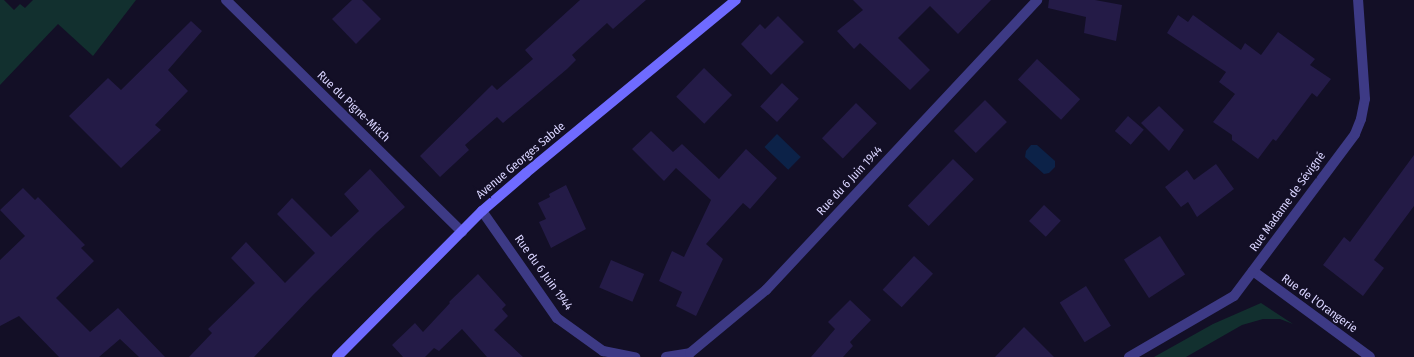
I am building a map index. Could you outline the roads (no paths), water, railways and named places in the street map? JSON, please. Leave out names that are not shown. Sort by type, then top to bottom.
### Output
[{"type":"street","name":"Rue du Pigne-Mitch","points":[[226,0],[462,232]]},
{"type":"street","name":"Avenue Georges Sabde","points":[[336,357],[482,211],[736,0]]},
{"type":"street","name":"Rue du 6 Juin 1944","points":[[666,357],[690,354],[766,290],[1037,0]]},
{"type":"street","name":"Rue Madame de Sévigné","points":[[1129,357],[1234,296],[1354,134],[1361,119],[1365,99],[1358,0]]},
{"type":"street","name":"Rue du 6 Juin 1944","points":[[482,211],[557,318],[603,351],[635,357]]},
{"type":"street","name":"Rue de l'Orangerie","points":[[1253,272],[1370,357]]},
{"type":"water","points":[[777,134],[801,157],[788,170],[764,147]]},
{"type":"water","points":[[1031,145],[1037,145],[1055,161],[1055,167],[1049,173],[1044,174],[1025,157],[1026,151]]}]
